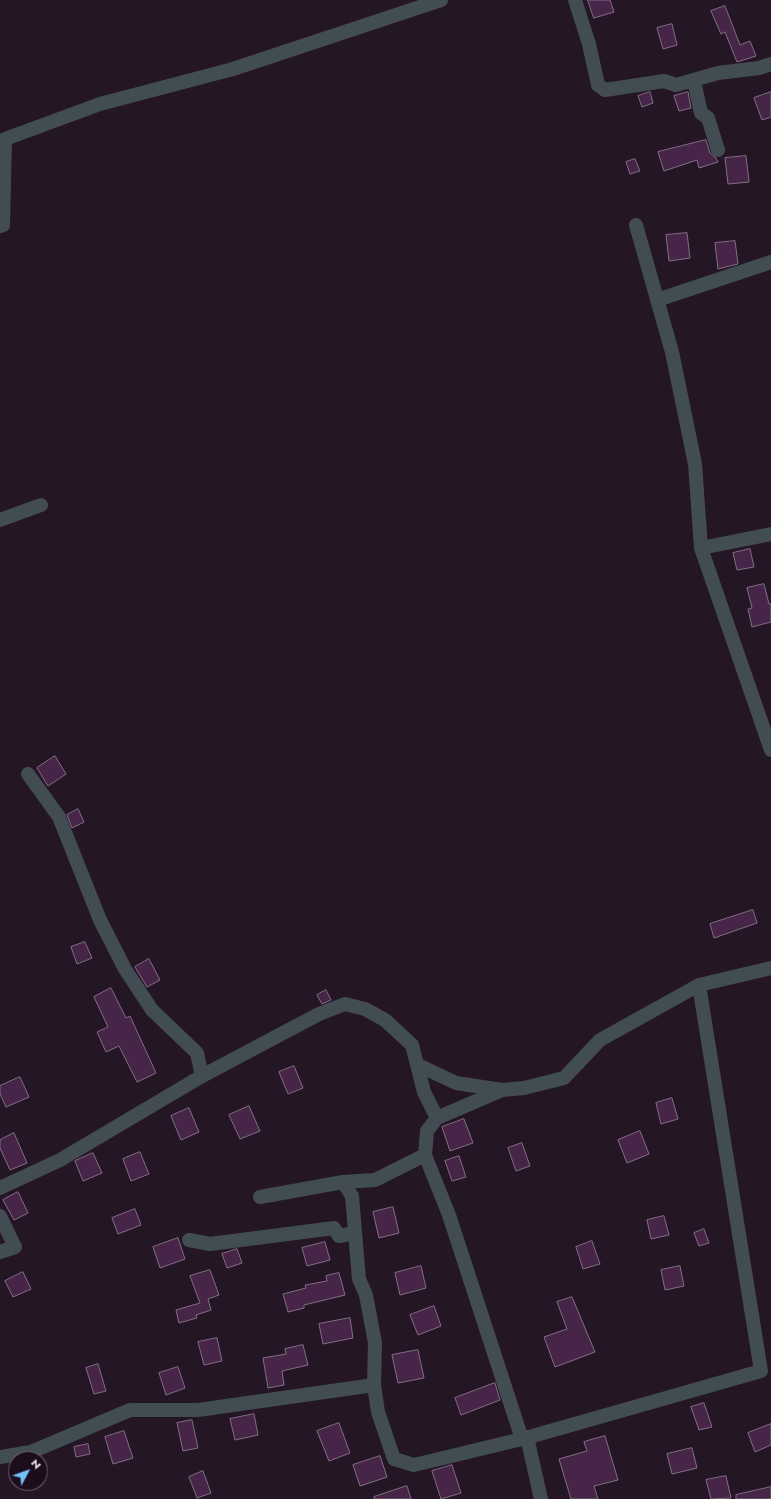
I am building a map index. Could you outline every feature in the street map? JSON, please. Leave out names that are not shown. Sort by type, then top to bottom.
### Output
[{"type":"street","points":[[0,226],[3,225],[5,140],[100,104],[233,69],[441,0]]},
{"type":"street","points":[[575,0],[589,44],[598,85],[605,90],[664,80],[676,85],[718,73],[758,68],[771,64]]},
{"type":"street","points":[[694,81],[701,113],[708,118],[718,150]]},
{"type":"street","points":[[636,225],[672,352],[695,464],[701,548],[771,750]]},
{"type":"street","points":[[657,300],[771,262]]},
{"type":"street","points":[[0,520],[41,505]]},
{"type":"street","points":[[701,548],[771,534]]},
{"type":"street","points":[[28,774],[59,817],[100,920],[124,969],[152,1010],[197,1052],[202,1076]]},
{"type":"street","points":[[418,1065],[456,1083],[502,1090],[524,1088],[564,1078],[600,1040],[700,985],[771,968]]},
{"type":"street","points":[[343,1182],[352,1196],[359,1279],[366,1295],[375,1343],[374,1385],[378,1412],[394,1459],[414,1465],[524,1438],[761,1371],[700,985]]},
{"type":"street","points":[[0,1188],[60,1160],[202,1076],[319,1014],[345,1004],[365,1009],[385,1020],[412,1045],[424,1092],[437,1118]]},
{"type":"street","points":[[502,1090],[437,1118],[427,1131],[425,1155],[449,1215],[524,1438],[541,1499]]},
{"type":"street","points":[[260,1197],[343,1182],[375,1180],[425,1155]]},
{"type":"street","points":[[0,1216],[15,1247],[0,1252]]},
{"type":"street","points":[[189,1240],[210,1244],[334,1228],[339,1236],[355,1233]]},
{"type":"street","points":[[0,1457],[31,1452],[130,1410],[198,1410],[374,1385]]},
{"type":"building","points":[[588,0],[610,0],[614,12],[594,18]]},
{"type":"building","points":[[725,6],[740,45],[750,41],[756,56],[737,62],[725,32],[721,34],[711,11]]},
{"type":"building","points":[[672,24],[677,45],[663,49],[657,28]]},
{"type":"building","points":[[650,92],[653,103],[642,107],[638,96]]},
{"type":"building","points":[[688,92],[691,108],[679,111],[674,96]]},
{"type":"building","points":[[771,92],[771,117],[762,120],[754,98]]},
{"type":"building","points":[[706,140],[710,153],[718,162],[699,168],[697,160],[664,171],[658,152]]},
{"type":"building","points":[[746,156],[749,182],[728,184],[725,158]]},
{"type":"building","points":[[635,159],[640,171],[630,174],[626,162]]},
{"type":"building","points":[[687,233],[690,258],[669,261],[666,235]]},
{"type":"building","points":[[735,241],[738,264],[718,269],[715,243]]},
{"type":"building","points":[[750,549],[754,567],[737,570],[733,553]]},
{"type":"building","points":[[764,584],[769,604],[771,604],[771,622],[752,627],[748,609],[752,608],[747,588]]},
{"type":"building","points":[[55,756],[66,774],[48,786],[37,768]]},
{"type":"building","points":[[78,809],[84,822],[72,828],[67,815]]},
{"type":"building","points":[[753,910],[757,923],[714,938],[710,924]]},
{"type":"building","points":[[85,942],[92,958],[77,964],[71,947]]},
{"type":"building","points":[[149,959],[160,980],[147,987],[135,967]]},
{"type":"building","points":[[111,988],[126,1018],[130,1016],[156,1073],[137,1082],[119,1046],[106,1052],[97,1032],[108,1027],[94,997]]},
{"type":"building","points":[[326,990],[331,1000],[322,1004],[317,995]]},
{"type":"building","points":[[294,1066],[303,1088],[288,1094],[279,1072]]},
{"type":"building","points":[[20,1077],[29,1097],[6,1107],[0,1094],[0,1086]]},
{"type":"building","points":[[672,1098],[678,1119],[661,1124],[656,1103]]},
{"type":"building","points":[[249,1106],[260,1131],[240,1139],[229,1115]]},
{"type":"building","points":[[189,1108],[199,1132],[181,1140],[171,1116]]},
{"type":"building","points":[[464,1119],[473,1143],[450,1151],[442,1127]]},
{"type":"building","points":[[640,1131],[649,1154],[627,1163],[618,1140]]},
{"type":"building","points":[[14,1133],[27,1163],[10,1170],[0,1148],[0,1140]]},
{"type":"building","points":[[522,1143],[530,1166],[516,1171],[508,1148]]},
{"type":"building","points":[[140,1152],[149,1174],[131,1181],[123,1159]]},
{"type":"building","points":[[93,1153],[102,1173],[83,1181],[75,1161]]},
{"type":"building","points":[[459,1156],[466,1177],[452,1181],[445,1161]]},
{"type":"building","points":[[18,1192],[28,1213],[14,1220],[3,1200]]},
{"type":"building","points":[[393,1207],[399,1233],[379,1238],[373,1212]]},
{"type":"building","points":[[135,1209],[141,1225],[118,1234],[112,1218]]},
{"type":"building","points":[[664,1216],[669,1235],[651,1239],[647,1220]]},
{"type":"building","points":[[704,1229],[709,1243],[699,1246],[694,1233]]},
{"type":"building","points":[[178,1238],[185,1259],[160,1268],[153,1247]]},
{"type":"building","points":[[592,1241],[600,1264],[583,1269],[576,1247]]},
{"type":"building","points":[[325,1242],[330,1260],[307,1266],[302,1248]]},
{"type":"building","points":[[237,1249],[242,1263],[227,1268],[222,1254]]},
{"type":"building","points":[[421,1266],[426,1288],[400,1295],[395,1273]]},
{"type":"building","points":[[680,1266],[684,1286],[665,1290],[661,1270]]},
{"type":"building","points":[[210,1270],[219,1295],[208,1299],[211,1310],[196,1315],[197,1318],[179,1323],[176,1310],[200,1303],[190,1276]]},
{"type":"building","points":[[23,1272],[31,1289],[13,1297],[5,1281]]},
{"type":"building","points":[[339,1273],[345,1295],[304,1305],[304,1308],[288,1312],[283,1294],[306,1288],[305,1285],[327,1281],[326,1276]]},
{"type":"building","points":[[572,1297],[595,1352],[555,1367],[544,1337],[567,1329],[557,1302]]},
{"type":"building","points":[[434,1306],[441,1326],[418,1335],[410,1315]]},
{"type":"building","points":[[350,1318],[353,1338],[323,1344],[319,1324]]},
{"type":"building","points":[[217,1338],[222,1361],[204,1365],[198,1342]]},
{"type":"building","points":[[303,1345],[308,1365],[282,1371],[284,1385],[268,1388],[263,1358],[286,1354],[285,1349]]},
{"type":"building","points":[[418,1350],[424,1378],[398,1383],[392,1355]]},
{"type":"building","points":[[98,1364],[106,1391],[94,1394],[86,1368]]},
{"type":"building","points":[[178,1367],[185,1388],[166,1395],[159,1373]]},
{"type":"building","points":[[495,1383],[500,1400],[461,1415],[455,1398]]},
{"type":"building","points":[[704,1403],[712,1427],[699,1430],[691,1407]]},
{"type":"building","points":[[254,1414],[258,1435],[235,1440],[230,1419]]},
{"type":"building","points":[[192,1420],[198,1448],[183,1451],[177,1423]]},
{"type":"building","points":[[339,1423],[350,1453],[329,1461],[317,1431]]},
{"type":"building","points":[[771,1424],[771,1445],[755,1452],[748,1433]]},
{"type":"building","points":[[124,1431],[133,1458],[113,1464],[105,1437]]},
{"type":"building","points":[[605,1436],[618,1480],[594,1486],[598,1499],[571,1499],[559,1459],[587,1451],[584,1442]]},
{"type":"building","points":[[88,1444],[90,1454],[76,1457],[74,1447]]},
{"type":"building","points":[[692,1448],[697,1468],[672,1474],[667,1454]]},
{"type":"building","points":[[380,1456],[387,1477],[360,1486],[353,1465]]},
{"type":"building","points":[[452,1465],[461,1493],[441,1499],[432,1471]]},
{"type":"building","points":[[203,1471],[211,1493],[197,1498],[189,1477]]},
{"type":"building","points":[[726,1476],[731,1498],[711,1499],[706,1480]]},
{"type":"building","points":[[407,1486],[411,1499],[374,1499],[374,1497]]},
{"type":"building","points":[[771,1487],[771,1499],[736,1499],[736,1495]]}]
